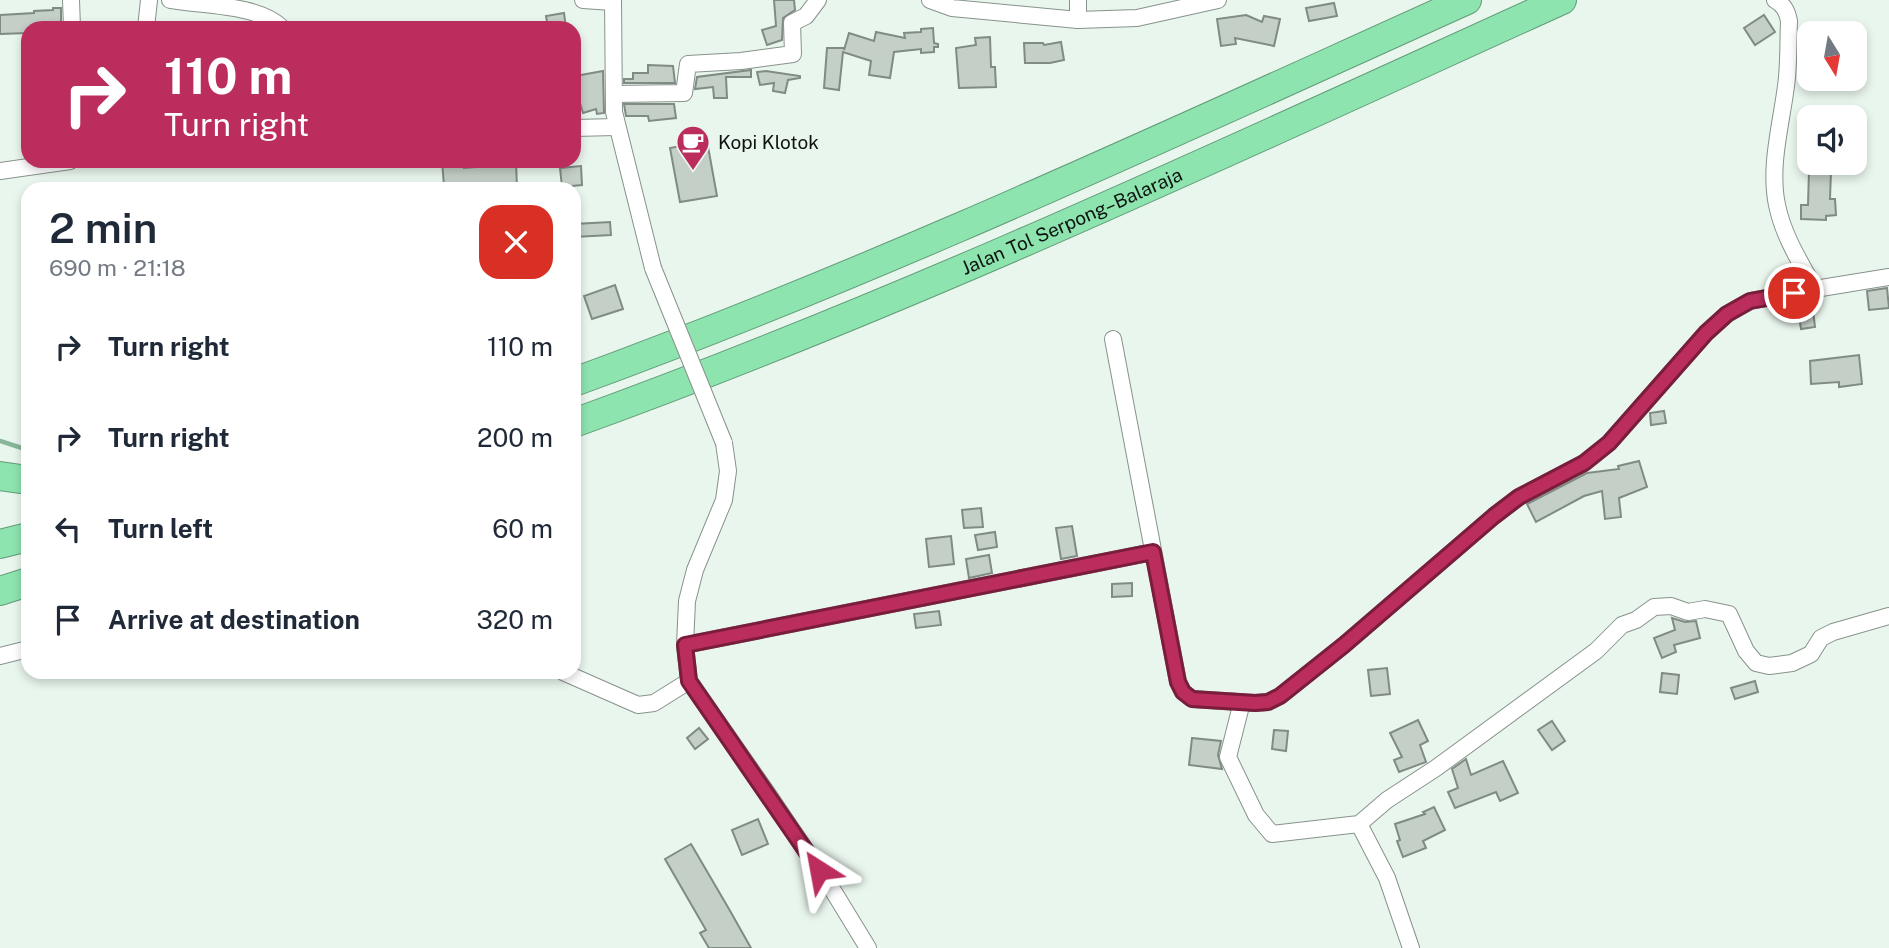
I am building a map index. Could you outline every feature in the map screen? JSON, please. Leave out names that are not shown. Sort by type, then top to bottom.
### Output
[{"type":"highway","name":"Jalan Tol Serpong–Balaraja","points":[[581,379],[924,243],[1467,0]]},
{"type":"highway","name":"Jalan Tol Serpong–Balaraja","points":[[581,420],[684,383],[939,280],[1562,0]]},
{"type":"highway","points":[[581,371],[670,346]]},
{"type":"highway","points":[[0,476],[21,479]]},
{"type":"highway","points":[[0,544],[21,539]]},
{"type":"highway","points":[[0,584],[21,581]]},
{"type":"highway","points":[[0,591],[21,583]]},
{"type":"street","points":[[71,0],[72,21]]},
{"type":"street","points":[[147,21],[149,0]]},
{"type":"street","points":[[170,0],[255,6],[274,21]]},
{"type":"street","points":[[583,0],[613,1],[616,127],[653,268],[723,443],[728,471],[724,500],[695,570],[687,601],[685,645],[689,681],[782,814],[868,948]]},
{"type":"street","points":[[614,94],[684,93],[688,64],[793,54],[792,23],[806,16],[818,0]]},
{"type":"street","points":[[930,0],[952,8],[1027,7],[1078,20],[1137,18],[1218,0]]},
{"type":"street","points":[[1078,0],[1078,20]]},
{"type":"street","points":[[1775,0],[1783,5],[1789,21],[1786,83],[1775,165],[1776,205],[1793,250],[1815,289]]},
{"type":"street","points":[[581,128],[616,127]]},
{"type":"street","points":[[0,171],[21,168]]},
{"type":"street","points":[[1113,339],[1178,682],[1183,692],[1192,699],[1268,702],[1280,696],[1344,645],[1519,497],[1584,463],[1609,443],[1706,333],[1727,314],[1750,301],[1889,278]]},
{"type":"street","points":[[685,645],[1153,552]]},
{"type":"street","points":[[1242,702],[1228,757],[1256,815],[1272,834],[1359,824],[1387,800],[1437,768],[1596,651],[1622,625],[1636,620],[1654,607],[1671,606],[1688,612],[1705,609],[1729,614],[1746,650],[1756,663],[1769,666],[1792,663],[1811,654],[1821,639],[1833,632],[1889,616]]},
{"type":"street","points":[[0,656],[21,651]]},
{"type":"street","points":[[579,679],[638,705],[654,704],[689,681]]},
{"type":"street","points":[[1359,824],[1387,878],[1410,948]]},
{"type":"building","points":[[774,0],[794,0],[795,10],[783,18],[782,40],[767,45],[762,30],[776,26]]},
{"type":"building","points":[[1334,3],[1337,16],[1309,21],[1306,8]]},
{"type":"building","points":[[61,8],[61,21],[21,21],[21,33],[0,34],[0,15]]},
{"type":"building","points":[[564,13],[565,21],[547,21],[546,16]]},
{"type":"building","points":[[1246,15],[1262,22],[1264,16],[1280,19],[1274,46],[1235,38],[1236,44],[1221,46],[1217,19]]},
{"type":"building","points":[[1764,15],[1775,32],[1755,45],[1744,28]]},
{"type":"building","points":[[933,28],[934,43],[938,44],[938,47],[934,47],[934,52],[921,53],[921,49],[894,52],[890,78],[869,75],[871,61],[843,52],[839,90],[824,88],[827,48],[844,50],[849,33],[874,41],[876,32],[905,38],[904,33]]},
{"type":"building","points":[[990,37],[991,67],[995,67],[996,87],[959,88],[956,48],[976,45],[975,38]]},
{"type":"building","points":[[1061,42],[1064,60],[1025,63],[1024,43],[1044,45]]},
{"type":"building","points":[[648,65],[673,66],[675,83],[624,83],[624,79],[633,79],[633,73],[648,73]]},
{"type":"building","points":[[751,70],[751,77],[726,77],[727,98],[714,98],[713,87],[695,89],[697,77]]},
{"type":"building","points":[[603,71],[604,113],[597,114],[596,109],[583,113],[581,75]]},
{"type":"building","points":[[766,71],[800,78],[788,80],[785,93],[773,91],[774,83],[760,85],[757,72]]},
{"type":"building","points":[[624,104],[674,104],[676,118],[649,121],[648,116],[626,116]]},
{"type":"building","name":"Kopi Klotok","points":[[707,141],[717,196],[680,202],[670,148]]},
{"type":"building","points":[[581,166],[582,185],[581,182],[561,182],[560,168]]},
{"type":"building","points":[[443,168],[516,168],[517,182],[444,182]]},
{"type":"building","points":[[1809,175],[1831,175],[1830,199],[1835,199],[1836,215],[1826,216],[1826,220],[1801,219],[1801,205],[1808,205]]},
{"type":"building","points":[[610,222],[611,235],[581,237],[581,224]]},
{"type":"building","points":[[615,285],[623,309],[592,319],[584,296]]},
{"type":"building","points":[[1887,288],[1889,308],[1869,310],[1867,291]]},
{"type":"building","points":[[1812,302],[1815,327],[1801,329],[1797,304]]},
{"type":"building","points":[[1859,355],[1862,384],[1839,387],[1839,382],[1811,384],[1810,361]]},
{"type":"building","points":[[1664,411],[1666,423],[1651,425],[1650,413]]},
{"type":"building","points":[[1639,461],[1647,487],[1619,498],[1621,517],[1605,519],[1602,491],[1584,496],[1536,522],[1527,504],[1587,473],[1619,469],[1618,466]]},
{"type":"building","points":[[981,508],[983,527],[964,528],[962,510]]},
{"type":"building","points":[[1072,526],[1077,556],[1061,559],[1056,528]]},
{"type":"building","points":[[995,532],[997,547],[978,550],[975,535]]},
{"type":"building","points":[[951,536],[954,564],[929,567],[926,539]]},
{"type":"building","points":[[989,555],[992,573],[969,578],[966,559]]},
{"type":"building","points":[[1132,583],[1132,596],[1112,597],[1112,584]]},
{"type":"building","points":[[939,611],[941,625],[916,628],[914,614]]},
{"type":"building","points":[[1672,618],[1685,622],[1696,621],[1700,638],[1674,645],[1676,652],[1662,658],[1654,638],[1675,630]]},
{"type":"building","points":[[1387,668],[1390,694],[1371,696],[1368,670]]},
{"type":"building","points":[[1662,673],[1679,675],[1677,694],[1660,692]]},
{"type":"building","points":[[1755,681],[1758,692],[1735,699],[1731,688]]},
{"type":"building","points":[[1418,720],[1428,741],[1420,745],[1426,762],[1399,772],[1394,760],[1402,757],[1390,733]]},
{"type":"building","points":[[1552,721],[1565,741],[1552,750],[1538,730]]},
{"type":"building","points":[[699,728],[708,739],[695,749],[687,738]]},
{"type":"building","points":[[1274,730],[1288,731],[1286,751],[1272,749]]},
{"type":"building","points":[[1192,738],[1221,741],[1218,755],[1222,769],[1189,765]]},
{"type":"building","points":[[1466,759],[1471,775],[1503,761],[1518,793],[1500,801],[1496,792],[1455,808],[1448,792],[1458,788],[1452,769]]},
{"type":"building","points":[[1434,807],[1445,830],[1423,841],[1426,848],[1403,857],[1395,824],[1425,814],[1423,812]]},
{"type":"building","points":[[758,819],[768,844],[742,855],[732,830]]},
{"type":"building","points":[[691,844],[751,948],[709,948],[700,933],[706,930],[665,859]]},
{"type":"waterway","points":[[0,441],[21,448]]},
{"type":"place","name":"Kopi Klotok","points":[[693,172]]},
{"type":"route","points":[[819,870],[689,681],[685,645],[1153,552],[1178,682],[1183,692],[1192,699],[1268,702],[1280,696],[1344,645],[1519,497],[1584,463],[1609,443],[1706,333],[1727,314],[1750,301],[1794,293]]}]
